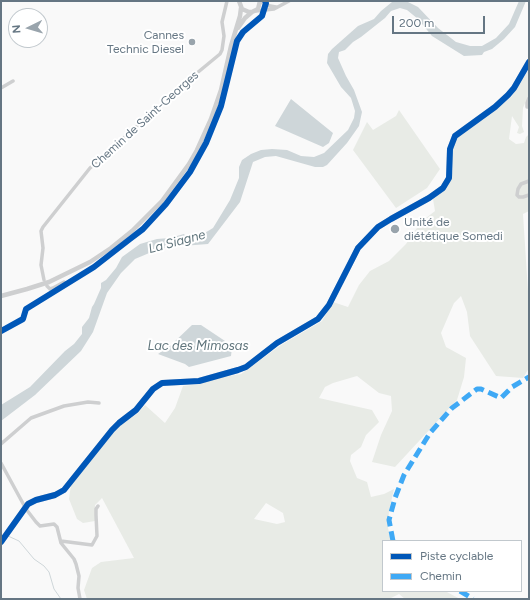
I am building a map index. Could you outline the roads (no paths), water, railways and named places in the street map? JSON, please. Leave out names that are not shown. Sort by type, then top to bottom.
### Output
[{"type":"main road","points":[[1,542],[25,507],[32,501],[55,495],[64,490],[112,430],[136,410],[153,388],[162,383],[199,380],[246,367],[277,343],[318,319],[329,305],[358,248],[378,227],[429,198],[443,188],[449,178],[450,149],[455,136],[495,107],[508,95],[518,83],[529,62]]},
{"type":"street","name":"Chemin de Saint-Georges","points":[[44,280],[41,265],[44,248],[41,231],[43,227],[90,168],[220,54],[224,36],[222,22],[227,1]]},
{"type":"street","points":[[234,35],[245,18],[260,6],[261,1],[265,5],[278,7]]},
{"type":"street","points":[[239,3],[245,12],[254,12],[269,10],[289,1]]},
{"type":"street","points":[[1,296],[38,286],[79,268],[100,256],[122,240],[152,212],[181,176],[197,150],[211,119],[221,90],[240,16],[239,3]]},
{"type":"street","points":[[1,88],[13,82]]},
{"type":"street","points":[[529,98],[527,106],[529,107]]},
{"type":"street","points":[[529,181],[520,184],[517,195],[523,198],[529,195]]},
{"type":"street","points":[[1,331],[23,319],[25,312],[29,307],[66,284],[63,282],[50,289],[47,286]]},
{"type":"street","points":[[1,444],[31,418],[64,406],[88,402],[99,404]]},
{"type":"street","points":[[1,463],[25,507],[38,524],[40,526],[54,524],[57,527],[63,547],[74,559],[76,564],[79,576],[78,588],[80,599]]},
{"type":"street","points":[[61,541],[92,545],[97,536],[96,509],[98,506]]},
{"type":"water","name":"La Siagne","points":[[406,1],[418,7],[438,28],[456,42],[470,46],[482,46],[496,38],[509,24],[519,1],[526,1],[515,27],[504,39],[492,49],[484,52],[482,55],[464,56],[432,36],[418,19],[407,10],[400,8],[391,11],[385,18],[353,42],[345,50],[339,52],[338,58],[354,90],[362,112],[359,126],[347,143],[327,165],[323,167],[315,167],[276,156],[265,157],[253,162],[240,202],[208,244],[169,247],[154,251],[135,259],[121,273],[107,293],[93,332],[81,351],[35,395],[1,421],[1,405],[30,387],[65,351],[74,344],[82,334],[82,327],[89,318],[92,307],[101,288],[101,283],[106,280],[116,268],[122,257],[140,244],[184,234],[186,237],[194,236],[203,234],[213,228],[230,200],[239,178],[239,167],[242,160],[251,154],[261,150],[272,149],[287,150],[301,156],[314,157],[324,153],[348,130],[354,118],[355,111],[351,98],[341,87],[327,63],[328,54],[358,26],[374,19],[392,2]]},
{"type":"water","points":[[291,99],[333,133],[329,143],[323,147],[275,126]]},
{"type":"water","name":"Lac des Mimosas","points":[[192,325],[201,325],[228,343],[232,347],[231,356],[189,367],[185,364],[158,354],[171,345]]},
{"type":"waterway","points":[[8,536],[19,541],[34,559],[44,566],[49,572],[54,589],[61,599]]},
{"type":"place","name":"Cannes Technic Diesel","points":[[192,42]]},
{"type":"place","name":"Unité de diététique Somedi","points":[[395,229]]}]
